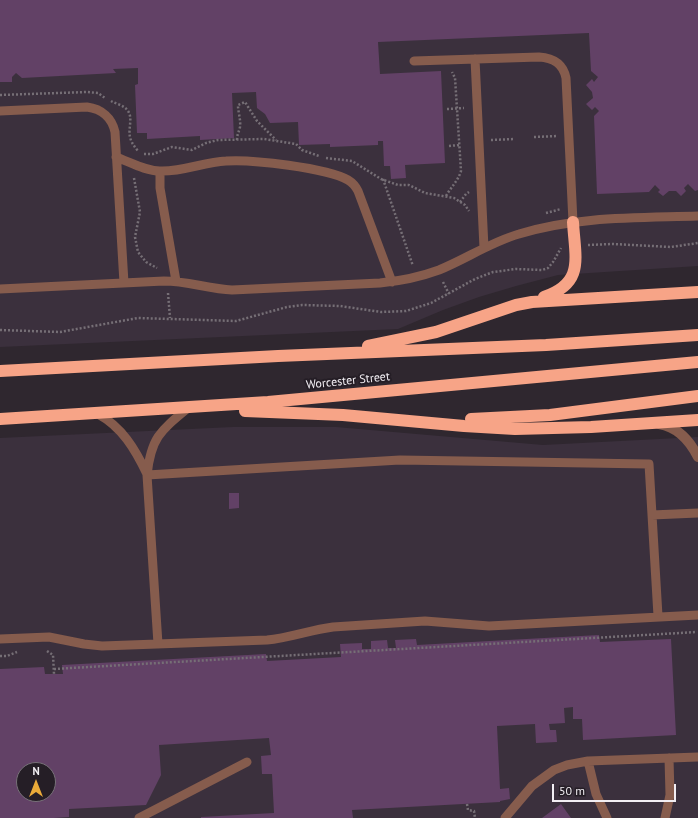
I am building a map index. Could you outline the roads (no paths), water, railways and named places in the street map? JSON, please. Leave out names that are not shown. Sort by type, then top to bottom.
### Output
[{"type":"highway","points":[[278,356],[366,346],[421,335],[449,328],[554,293],[570,282],[575,265],[573,222]]},
{"type":"highway","points":[[516,306],[548,300],[698,292]]},
{"type":"highway","points":[[0,371],[278,356],[538,345],[698,335]]},
{"type":"highway","name":"Worcester Street","points":[[0,419],[98,414],[268,402],[698,362]]},
{"type":"highway","points":[[398,420],[521,417],[698,396]]},
{"type":"highway","points":[[188,408],[344,415],[464,426],[515,428],[591,427],[698,420]]},
{"type":"street","points":[[651,423],[666,426],[677,431],[690,443],[698,457]]},
{"type":"lane","points":[[414,61],[546,57],[554,59],[564,70],[566,78],[573,222]]},
{"type":"lane","points":[[475,59],[484,248]]},
{"type":"lane","points":[[0,111],[82,107],[96,110],[104,114],[113,125],[115,132],[124,283]]},
{"type":"lane","points":[[116,157],[160,171],[178,170],[224,161],[239,161],[261,162],[300,168],[346,179],[353,184],[358,192],[392,282]]},
{"type":"lane","points":[[160,171],[160,188],[176,281]]},
{"type":"lane","points":[[0,289],[176,281],[209,288],[232,290],[392,282],[431,273],[520,233],[547,226],[598,220],[698,216]]},
{"type":"lane","points":[[158,644],[147,475],[151,451],[156,439],[164,428],[188,408]]},
{"type":"lane","points":[[98,414],[121,431],[138,456],[147,475]]},
{"type":"lane","points":[[147,475],[400,460],[649,464],[658,616]]},
{"type":"lane","points":[[652,515],[698,513]]},
{"type":"lane","points":[[0,639],[49,637],[102,646],[158,644],[281,639],[322,628],[410,622],[441,622],[489,626],[698,614]]},
{"type":"lane","points":[[505,818],[527,791],[545,776],[567,765],[588,761],[698,757]]},
{"type":"lane","points":[[665,818],[670,794],[669,758]]},
{"type":"lane","points":[[588,761],[596,794],[607,818]]},
{"type":"lane","points":[[139,818],[247,762]]}]
